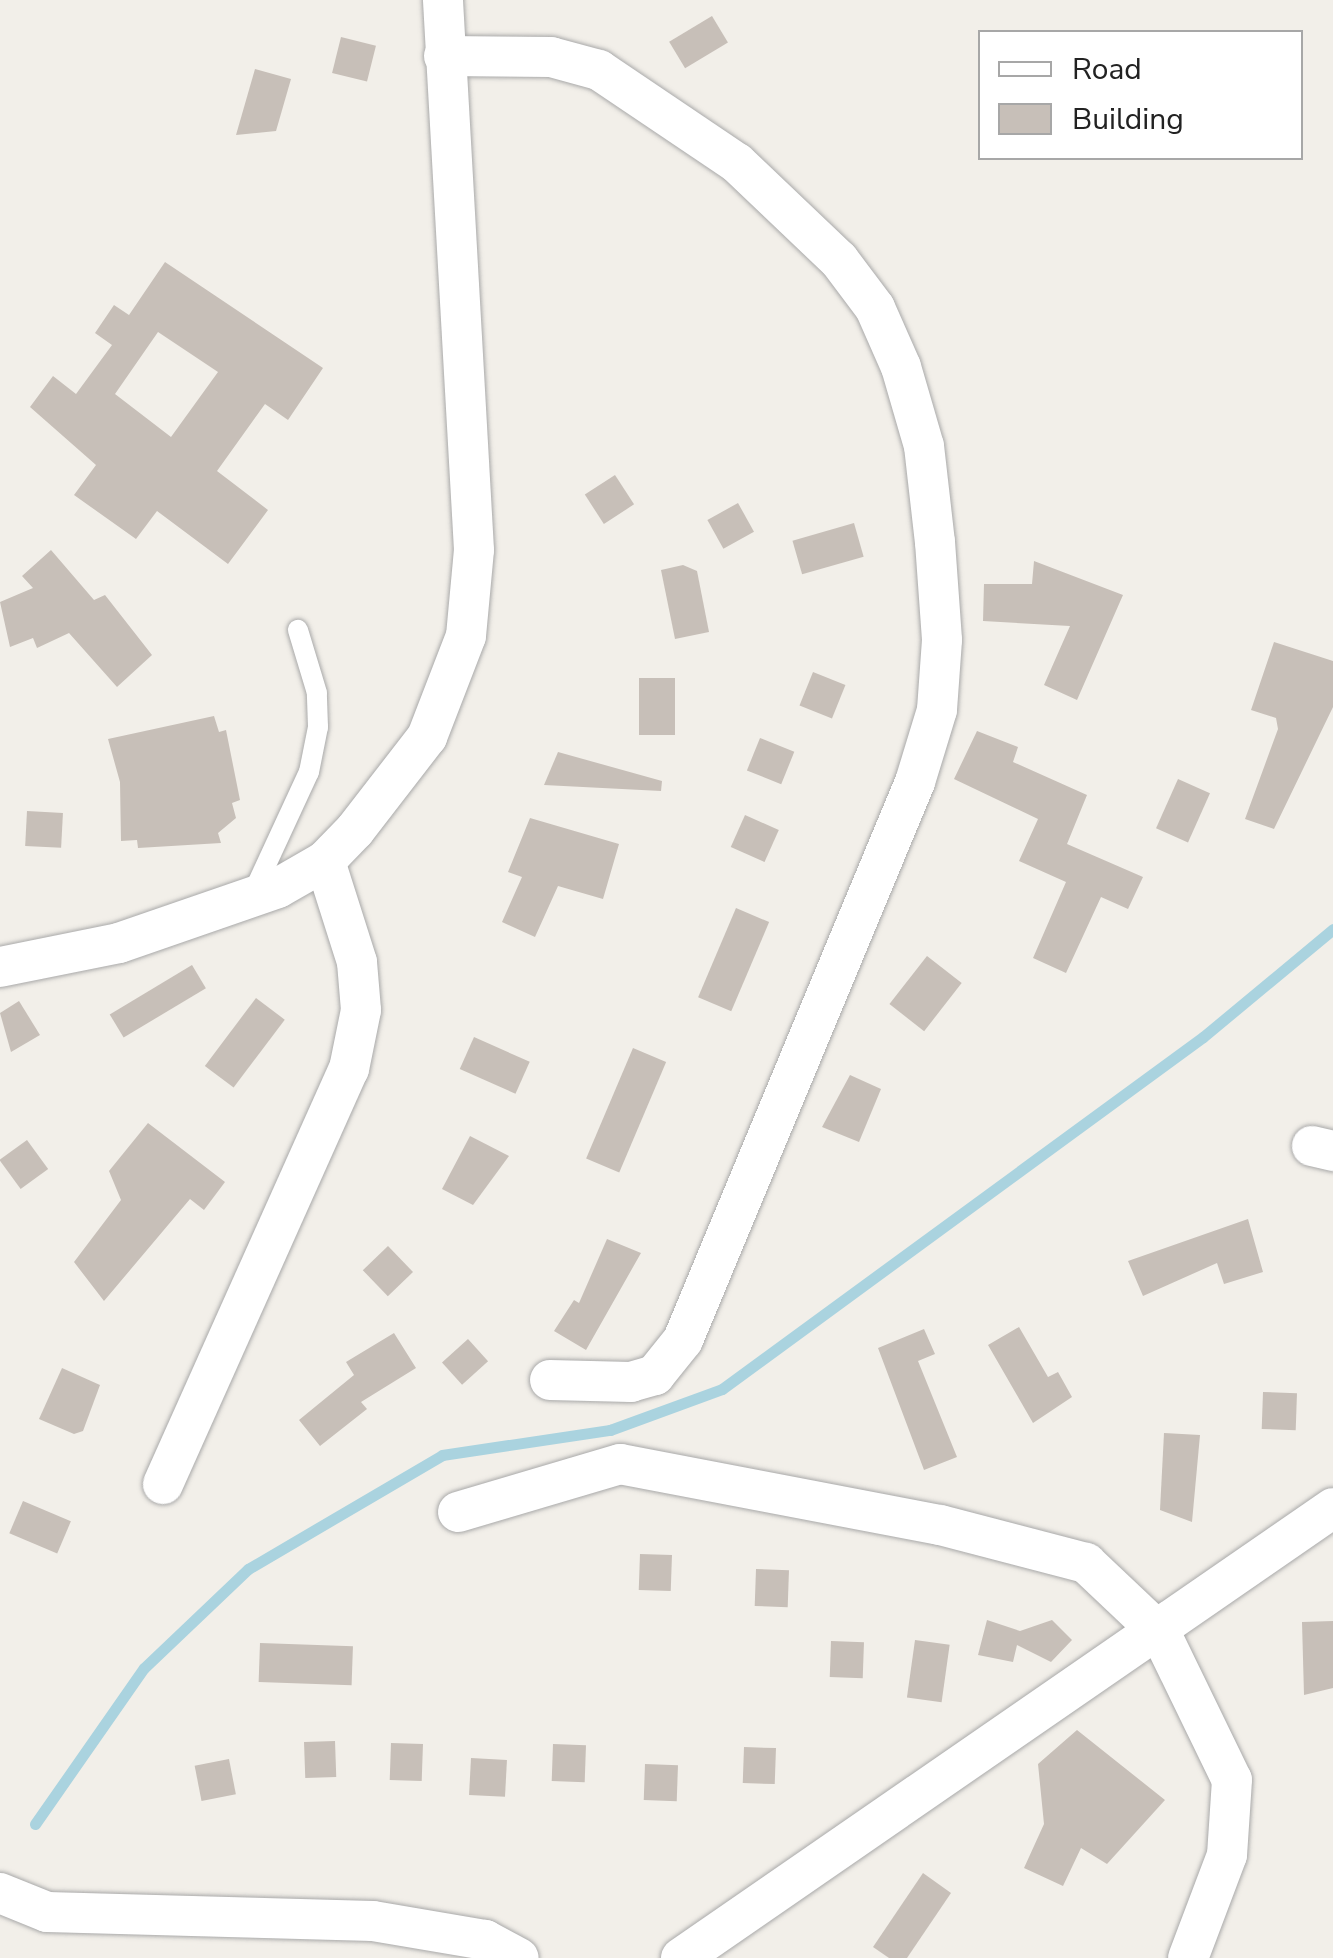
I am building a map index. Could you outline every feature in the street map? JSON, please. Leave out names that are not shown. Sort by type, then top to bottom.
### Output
[{"type":"street","points":[[0,968],[118,943],[247,904],[325,861],[391,792],[427,738],[466,636],[474,550],[443,0]]},
{"type":"street","points":[[444,56],[550,57],[600,70],[737,164],[839,260],[875,308],[901,367],[924,446],[935,542],[938,692],[915,782],[683,1340],[655,1375],[630,1382],[550,1380]]},
{"type":"street","points":[[163,1484],[349,1069],[360,1010],[357,962],[325,861]]},
{"type":"street","points":[[458,1512],[620,1464],[664,1468],[1086,1563],[1161,1634],[1232,1780],[1227,1855],[1188,1958]]},
{"type":"street","points":[[681,1958],[1161,1634],[1333,1508]]},
{"type":"street","points":[[0,1893],[46,1912],[373,1921],[485,1940],[520,1958]]},
{"type":"lane","points":[[247,904],[284,835],[315,742],[317,693],[298,630]]},
{"type":"building","points":[[712,16],[728,43],[685,68],[669,42]]},
{"type":"building","points":[[341,37],[376,46],[367,82],[332,73]]},
{"type":"building","points":[[255,69],[291,79],[276,131],[236,135]]},
{"type":"building","points":[[165,262],[323,368],[288,420],[265,404],[217,471],[268,510],[228,564],[157,511],[136,539],[74,495],[96,465],[30,407],[53,376],[76,394],[112,345],[95,333],[114,305],[129,315]],"holes":[[[158,332],[218,372],[171,437],[115,394]]]},
{"type":"building","points":[[615,475],[634,504],[604,524],[585,495]]},
{"type":"building","points":[[738,503],[754,532],[723,549],[707,520]]},
{"type":"building","points":[[854,523],[864,557],[802,574],[792,541]]},
{"type":"building","points":[[51,550],[94,600],[105,595],[152,655],[117,687],[69,633],[37,648],[33,638],[10,647],[0,602],[33,588],[22,576]]},
{"type":"building","points":[[1034,561],[1123,595],[1077,700],[1044,685],[1070,626],[983,621],[984,584],[1032,584]]},
{"type":"building","points":[[683,565],[697,571],[709,632],[675,639],[661,570]]},
{"type":"building","points":[[1274,642],[1333,661],[1333,707],[1274,829],[1245,819],[1278,729],[1276,718],[1251,710]]},
{"type":"building","points":[[813,672],[845,685],[832,718],[800,705]]},
{"type":"building","points":[[639,678],[675,678],[675,735],[639,735]]},
{"type":"building","points":[[214,716],[219,732],[226,730],[240,800],[232,803],[236,818],[218,833],[221,843],[138,848],[137,840],[121,841],[120,782],[108,739]]},
{"type":"building","points":[[977,731],[1018,747],[1013,762],[1087,795],[1067,844],[1143,877],[1128,909],[1101,897],[1066,973],[1033,958],[1066,882],[1019,861],[1038,819],[954,779]]},
{"type":"building","points":[[760,738],[794,752],[781,784],[747,770]]},
{"type":"building","points":[[558,752],[662,781],[661,791],[544,785]]},
{"type":"building","points":[[1178,779],[1210,793],[1188,843],[1156,828]]},
{"type":"building","points":[[27,811],[63,813],[61,848],[25,846]]},
{"type":"building","points":[[745,815],[779,830],[765,862],[731,847]]},
{"type":"building","points":[[530,818],[619,844],[603,899],[558,886],[535,937],[502,922],[522,877],[508,872]]},
{"type":"building","points":[[736,908],[769,922],[731,1011],[698,997]]},
{"type":"building","points":[[927,956],[962,983],[924,1031],[889,1004]]},
{"type":"building","points":[[192,965],[206,988],[124,1038],[110,1014]]},
{"type":"building","points":[[256,998],[285,1020],[234,1088],[205,1066]]},
{"type":"building","points":[[19,1001],[40,1035],[11,1052],[0,1013]]},
{"type":"building","points":[[474,1037],[530,1062],[515,1094],[460,1069]]},
{"type":"building","points":[[633,1048],[666,1062],[619,1173],[586,1158]]},
{"type":"building","points":[[850,1075],[881,1089],[859,1142],[822,1127]]},
{"type":"building","points":[[148,1123],[225,1182],[204,1210],[190,1199],[104,1301],[74,1262],[121,1200],[109,1171]]},
{"type":"building","points":[[470,1136],[509,1156],[473,1205],[442,1189]]},
{"type":"building","points":[[27,1140],[48,1169],[21,1189],[0,1160]]},
{"type":"building","points":[[1248,1219],[1263,1272],[1224,1284],[1217,1263],[1143,1296],[1128,1261]]},
{"type":"building","points":[[607,1239],[641,1253],[586,1350],[554,1331],[574,1300],[579,1303]]},
{"type":"building","points":[[388,1246],[413,1272],[388,1296],[363,1270]]},
{"type":"building","points":[[1019,1327],[1048,1377],[1058,1372],[1072,1397],[1033,1423],[988,1345]]},
{"type":"building","points":[[924,1329],[935,1354],[918,1361],[957,1457],[924,1470],[878,1348]]},
{"type":"building","points":[[394,1333],[416,1368],[361,1402],[367,1409],[320,1446],[299,1420],[354,1375],[346,1362]]},
{"type":"building","points":[[468,1339],[488,1361],[462,1385],[442,1362]]},
{"type":"building","points":[[62,1368],[100,1385],[83,1431],[74,1434],[39,1419]]},
{"type":"building","points":[[1263,1392],[1297,1393],[1296,1430],[1262,1429]]},
{"type":"building","points":[[1164,1433],[1200,1435],[1192,1522],[1160,1510]]},
{"type":"building","points":[[23,1501],[71,1521],[57,1554],[9,1533]]},
{"type":"building","points":[[640,1554],[672,1555],[671,1591],[639,1590]]},
{"type":"building","points":[[756,1569],[789,1570],[788,1607],[755,1606]]},
{"type":"building","points":[[987,1620],[1020,1631],[1052,1620],[1072,1640],[1051,1662],[1017,1645],[1013,1662],[978,1655]]},
{"type":"building","points":[[1333,1621],[1333,1688],[1304,1695],[1302,1622]]},
{"type":"building","points":[[915,1640],[950,1645],[942,1702],[907,1697]]},
{"type":"building","points":[[831,1641],[864,1642],[863,1678],[830,1677]]},
{"type":"building","points":[[260,1643],[353,1646],[352,1685],[259,1682]]},
{"type":"building","points":[[1077,1730],[1165,1800],[1107,1864],[1081,1848],[1063,1886],[1024,1868],[1044,1824],[1038,1764]]},
{"type":"building","points":[[335,1741],[336,1777],[305,1778],[304,1742]]},
{"type":"building","points":[[391,1743],[423,1744],[422,1781],[390,1780]]},
{"type":"building","points":[[553,1744],[586,1745],[585,1782],[552,1781]]},
{"type":"building","points":[[744,1747],[776,1748],[775,1784],[743,1783]]},
{"type":"building","points":[[471,1758],[507,1760],[505,1797],[469,1795]]},
{"type":"building","points":[[229,1759],[236,1794],[202,1801],[195,1766]]},
{"type":"building","points":[[645,1764],[678,1765],[677,1801],[644,1800]]},
{"type":"building","points":[[923,1873],[951,1893],[907,1958],[889,1958],[873,1947]]},
{"type":"waterway","points":[[35,1824],[144,1668],[248,1569],[442,1455],[610,1430],[722,1389],[1203,1037],[1333,929]]}]
